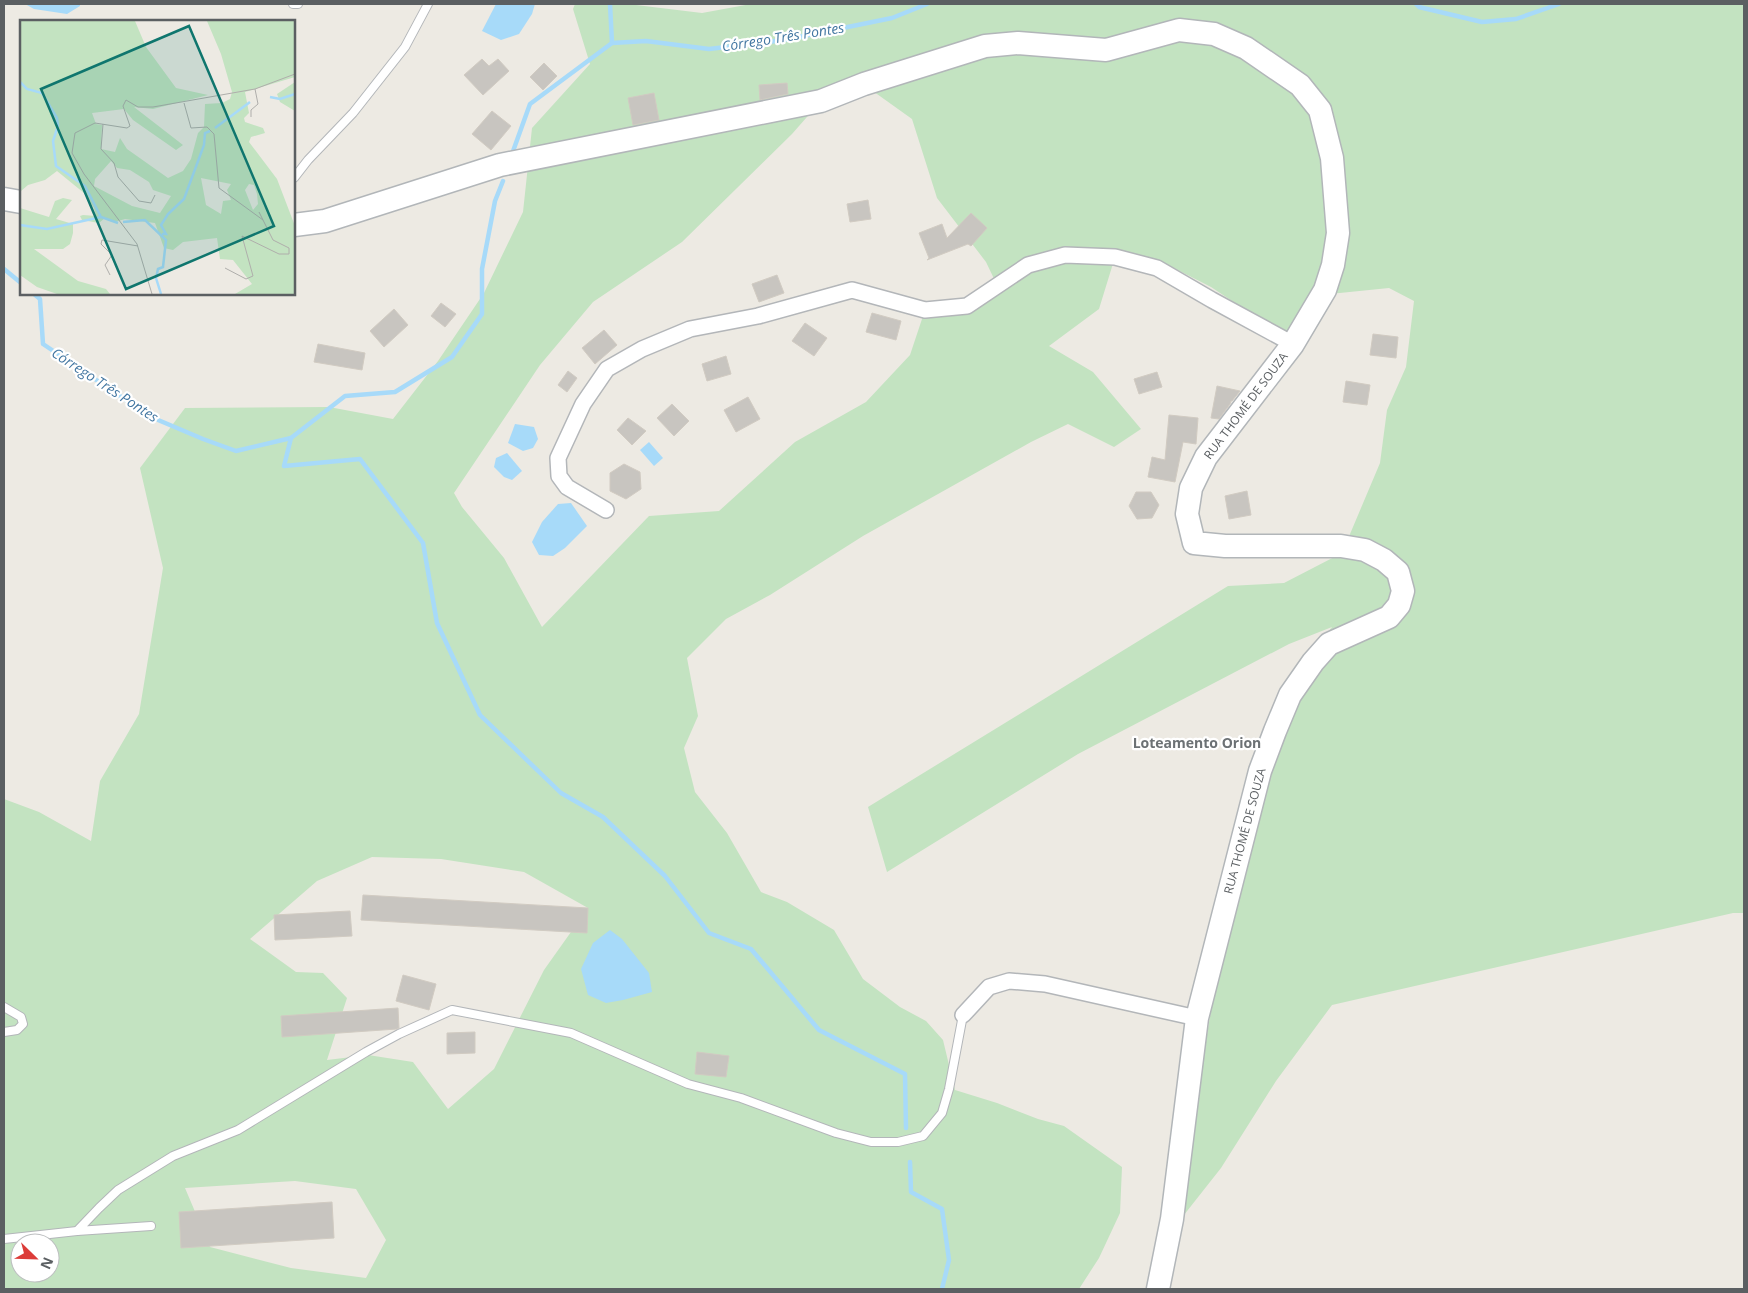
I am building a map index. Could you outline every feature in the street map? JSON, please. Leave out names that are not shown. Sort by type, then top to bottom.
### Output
[{"type":"street","points":[[295,225],[325,221],[500,165],[821,101],[864,84],[985,46],[1018,42],[1106,50],[1179,30],[1214,34],[1246,48],[1300,85],[1320,110],[1332,158],[1338,233],[1333,265],[1325,290],[1293,344],[1157,268],[1115,257],[1065,256],[1028,265],[967,306],[925,310],[852,290],[758,316],[690,329],[642,349],[607,369],[583,404],[558,458],[559,476],[567,487],[606,510]]},
{"type":"street","points":[[4,199],[20,202]]},
{"type":"street","name":"RUA THOMÉ DE SOUZA","points":[[1158,1289],[1172,1219],[1198,1018],[1260,771],[1290,695],[1313,662],[1329,644],[1389,617],[1399,605],[1403,591],[1398,572],[1384,560],[1365,550],[1341,546],[1225,546],[1194,542],[1186,514],[1191,488],[1206,457],[1293,344]]},
{"type":"street","points":[[963,1016],[989,987],[1010,980],[1045,984],[1198,1018]]},
{"type":"lane","points":[[293,4],[298,4]]},
{"type":"lane","points":[[295,177],[308,160],[354,113],[405,47],[428,4]]},
{"type":"lane","points":[[4,1007],[20,1017],[22,1024],[17,1030],[4,1032]]},
{"type":"lane","points":[[77,1231],[118,1190],[173,1156],[238,1130],[366,1052],[399,1034],[452,1010],[571,1032],[688,1084],[756,1104],[836,1133],[871,1142],[898,1142],[923,1136],[942,1112],[949,1089],[963,1016]]},
{"type":"lane","points":[[4,1239],[77,1231],[151,1226]]},
{"type":"green space","points":[[575,4],[635,4],[702,13],[751,4],[1744,4],[1744,913],[1733,913],[1332,1005],[1276,1081],[1221,1168],[1180,1220],[1207,1035],[1250,770],[1314,650],[1332,627],[1289,644],[1078,754],[887,872],[868,807],[1228,586],[1284,583],[1342,553],[1380,463],[1387,410],[1406,367],[1414,301],[1389,288],[1320,295],[1288,338],[1211,287],[1158,260],[1115,257],[1099,309],[1049,346],[1093,372],[1141,429],[1114,447],[1068,424],[1031,442],[863,536],[770,595],[726,619],[687,658],[698,716],[684,748],[695,792],[727,833],[761,892],[787,902],[834,930],[863,979],[900,1007],[926,1021],[943,1040],[955,1090],[997,1103],[1038,1119],[1064,1126],[1122,1167],[1120,1213],[1099,1258],[1079,1289],[4,1289],[4,799],[39,812],[91,841],[100,781],[139,714],[163,568],[140,468],[185,408],[329,407],[393,419],[438,361],[484,293],[523,212],[532,128],[590,64],[573,9]],"holes":[[[863,84],[912,119],[937,198],[986,262],[997,285],[967,306],[925,310],[910,355],[866,402],[795,442],[719,511],[649,516],[542,627],[504,558],[462,507],[454,493],[540,365],[593,302],[682,242],[792,134],[821,101]],[[372,857],[441,859],[524,872],[588,908],[544,970],[494,1069],[448,1109],[413,1062],[368,1055],[327,1060],[347,998],[323,973],[296,972],[250,939],[317,881]],[[295,1181],[356,1189],[386,1240],[366,1278],[291,1268],[210,1247],[185,1188]]]},
{"type":"water","points":[[25,4],[80,4],[80,6],[67,14],[34,9]]},
{"type":"water","points":[[496,4],[535,4],[532,14],[519,34],[501,40],[482,31]]},
{"type":"water","points":[[515,424],[534,427],[538,439],[533,448],[523,451],[508,443]]},
{"type":"water","points":[[649,442],[663,458],[654,466],[640,450]]},
{"type":"water","points":[[507,453],[522,471],[512,480],[504,477],[494,467],[496,458]]},
{"type":"water","points":[[571,503],[587,526],[565,548],[553,556],[539,555],[532,542],[542,522],[558,504]]},
{"type":"water","points":[[610,930],[622,939],[649,973],[652,992],[606,1003],[588,995],[581,969],[593,943]]},
{"type":"building","points":[[482,59],[489,66],[498,59],[509,71],[483,95],[464,75]]},
{"type":"building","points":[[544,63],[557,76],[543,90],[530,77]]},
{"type":"building","points":[[787,83],[788,94],[760,100],[759,85]]},
{"type":"building","points":[[654,93],[659,120],[633,125],[628,98]]},
{"type":"building","points":[[492,111],[511,126],[491,150],[472,134]]},
{"type":"building","points":[[868,200],[871,219],[850,222],[847,204]]},
{"type":"building","points":[[971,213],[987,228],[971,246],[968,244],[927,260],[929,258],[919,233],[942,224],[947,238]]},
{"type":"building","points":[[777,275],[784,293],[759,302],[752,284]]},
{"type":"building","points":[[441,303],[456,314],[445,327],[431,316]]},
{"type":"building","points":[[394,309],[408,325],[384,347],[370,331]]},
{"type":"building","points":[[872,313],[901,321],[896,340],[866,332]]},
{"type":"building","points":[[805,323],[827,338],[814,356],[792,341]]},
{"type":"building","points":[[604,330],[617,345],[595,364],[582,348]]},
{"type":"building","points":[[1373,334],[1398,337],[1396,358],[1370,355]]},
{"type":"building","points":[[318,344],[365,353],[362,370],[314,362]]},
{"type":"building","points":[[726,356],[731,374],[707,381],[702,364]]},
{"type":"building","points":[[568,371],[577,378],[567,392],[558,385]]},
{"type":"building","points":[[1157,372],[1162,387],[1139,394],[1134,379]]},
{"type":"building","points":[[1346,381],[1370,385],[1367,405],[1343,402]]},
{"type":"building","points":[[1217,386],[1240,391],[1219,419],[1211,418]]},
{"type":"building","points":[[748,397],[760,419],[736,432],[724,410]]},
{"type":"building","points":[[672,404],[689,421],[674,436],[657,418]]},
{"type":"building","points":[[1169,415],[1198,418],[1196,444],[1183,442],[1175,482],[1148,477],[1152,457],[1165,460]]},
{"type":"building","points":[[628,418],[646,431],[632,445],[617,430]]},
{"type":"building","points":[[624,464],[640,472],[641,489],[626,499],[610,491],[610,473]]},
{"type":"building","points":[[1247,491],[1251,515],[1229,519],[1225,496]]},
{"type":"building","points":[[1136,492],[1151,492],[1159,505],[1152,518],[1137,519],[1129,506]]},
{"type":"building","points":[[363,895],[588,908],[587,933],[361,920]]},
{"type":"building","points":[[350,911],[352,936],[275,940],[274,915]]},
{"type":"building","points":[[403,975],[436,984],[429,1010],[396,1001]]},
{"type":"building","points":[[398,1008],[399,1028],[397,1029],[282,1037],[281,1016]]},
{"type":"building","points":[[475,1032],[475,1053],[447,1054],[447,1033]]},
{"type":"building","points":[[697,1052],[729,1056],[726,1077],[695,1074]]},
{"type":"building","points":[[332,1202],[334,1238],[181,1248],[179,1212]]},
{"type":"waterway","points":[[610,4],[612,43]]},
{"type":"waterway","name":"Córrego Três Pontes","points":[[512,154],[530,104],[612,43],[646,41],[709,49],[784,40],[892,18],[927,4]]},
{"type":"waterway","name":"Córrego Três Pontes","points":[[1416,4],[1419,7],[1482,22],[1516,19],[1559,4]]},
{"type":"waterway","name":"Córrego Três Pontes","points":[[35,295],[40,299],[43,344],[151,417],[236,451],[291,438],[345,396],[395,392],[452,357],[482,314],[482,269],[495,201],[503,181]]},
{"type":"waterway","name":"Córrego Três Pontes","points":[[4,269],[20,282]]},
{"type":"waterway","points":[[291,438],[284,466],[360,459],[423,543],[437,623],[480,715],[561,793],[603,817],[665,876],[709,933],[751,949],[819,1030],[905,1074],[906,1128]]},
{"type":"waterway","points":[[910,1162],[911,1192],[942,1209],[949,1260],[942,1289]]},
{"type":"district","name":"Loteamento Orion","points":[[1197,743]]}]
